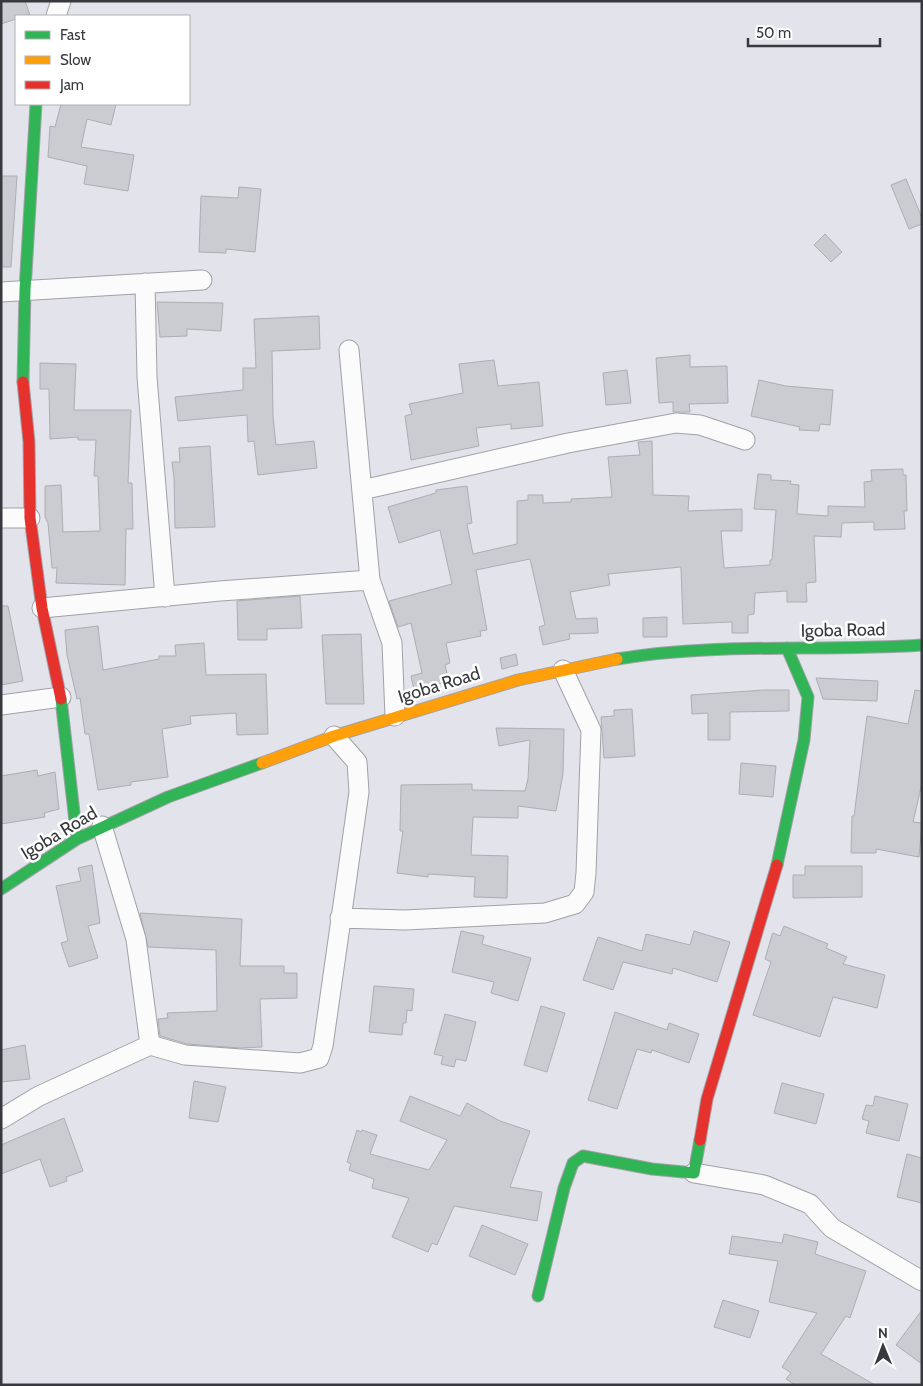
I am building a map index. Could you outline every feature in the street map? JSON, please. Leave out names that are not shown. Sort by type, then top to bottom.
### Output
[{"type":"street","points":[[56,15],[61,1]]},
{"type":"street","points":[[36,105],[25,290],[24,382],[29,442],[30,518],[42,608],[61,697],[77,839]]},
{"type":"street","points":[[1,292],[202,280]]},
{"type":"street","points":[[145,283],[147,376],[165,597]]},
{"type":"street","points":[[349,350],[370,580],[392,643],[395,716]]},
{"type":"street","points":[[362,490],[568,443],[676,423],[700,425],[745,440]]},
{"type":"street","points":[[1,518],[30,518]]},
{"type":"street","points":[[42,608],[220,591],[370,580]]},
{"type":"street","name":"Igoba Road","points":[[1,889],[77,839],[168,797],[334,736],[510,682],[646,654],[721,648],[879,648],[922,645]]},
{"type":"street","points":[[694,1173],[707,1099],[775,875],[804,740],[808,697],[786,648]]},
{"type":"street","points":[[340,918],[405,920],[545,913],[575,904],[584,892],[586,873],[591,730],[563,670]]},
{"type":"street","points":[[1,705],[61,697]]},
{"type":"street","points":[[1,1119],[39,1096],[150,1045],[185,1055],[300,1063],[319,1058],[323,1046],[358,792],[357,762],[334,736]]},
{"type":"street","points":[[102,826],[136,939],[150,1045]]},
{"type":"street","points":[[538,1296],[564,1188],[573,1163],[584,1156],[670,1173],[694,1173],[764,1185],[810,1204],[832,1228],[922,1281]]},
{"type":"building","points":[[1,1],[25,1],[30,15],[15,15],[15,19],[1,24]]},
{"type":"building","points":[[61,105],[116,105],[111,125],[87,119],[81,147],[134,155],[128,191],[84,184],[87,166],[48,157],[50,126],[55,127]]},
{"type":"building","points":[[1,176],[17,176],[11,267],[1,267]]},
{"type":"building","points":[[906,179],[922,218],[922,224],[909,229],[891,185]]},
{"type":"building","points":[[239,187],[261,189],[255,252],[226,249],[226,253],[199,252],[201,196],[238,198]]},
{"type":"building","points":[[825,234],[842,252],[831,262],[814,245]]},
{"type":"building","points":[[157,302],[223,303],[221,331],[187,329],[187,336],[160,337]]},
{"type":"building","points":[[319,316],[320,349],[272,351],[273,416],[276,445],[314,441],[317,468],[258,475],[254,441],[248,442],[247,415],[178,421],[175,397],[243,390],[243,368],[256,368],[254,319]]},
{"type":"building","points":[[690,355],[690,367],[727,366],[728,403],[689,404],[690,412],[673,412],[673,402],[659,403],[656,358]]},
{"type":"building","points":[[494,360],[498,386],[539,382],[543,426],[511,429],[511,424],[476,428],[479,446],[411,460],[405,416],[412,414],[409,404],[463,393],[459,364]]},
{"type":"building","points":[[40,363],[76,364],[74,410],[131,410],[128,483],[132,483],[133,529],[126,529],[125,585],[56,583],[57,568],[52,568],[48,523],[45,517],[45,486],[61,485],[63,532],[100,531],[98,476],[94,476],[96,440],[78,440],[78,437],[50,439],[49,389],[40,389]]},
{"type":"building","points":[[627,370],[631,403],[606,405],[603,373]]},
{"type":"building","points":[[759,380],[786,386],[833,390],[830,425],[820,424],[819,431],[799,430],[800,427],[751,416]]},
{"type":"building","points":[[652,441],[653,495],[689,496],[688,511],[742,509],[742,531],[721,531],[724,568],[770,565],[770,560],[772,560],[776,510],[754,509],[758,474],[771,475],[771,480],[791,481],[790,484],[799,485],[797,514],[828,516],[828,506],[865,507],[864,482],[872,481],[871,470],[903,469],[903,475],[906,475],[907,511],[904,511],[905,529],[874,530],[874,522],[842,523],[841,537],[814,536],[816,582],[806,583],[807,602],[787,602],[787,591],[755,593],[754,614],[748,615],[748,633],[732,633],[732,622],[683,624],[681,567],[608,574],[610,585],[570,592],[576,619],[597,618],[598,633],[569,634],[570,639],[543,645],[539,627],[545,625],[530,559],[476,570],[487,630],[480,631],[481,636],[446,643],[450,663],[445,665],[449,682],[414,689],[411,676],[422,673],[411,623],[398,627],[389,601],[452,584],[440,530],[399,543],[388,507],[436,493],[436,490],[467,486],[472,523],[467,524],[473,554],[517,544],[517,501],[528,500],[528,495],[543,495],[543,503],[571,502],[571,499],[612,497],[608,457],[640,455],[638,442]]},
{"type":"building","points":[[210,446],[215,527],[175,528],[172,462],[180,462],[179,448]]},
{"type":"building","points":[[300,596],[302,628],[267,629],[267,640],[238,640],[237,601]]},
{"type":"building","points":[[1,606],[8,606],[23,681],[1,685]]},
{"type":"building","points":[[667,617],[667,637],[643,637],[643,618]]},
{"type":"building","points":[[98,626],[103,670],[159,659],[159,656],[176,656],[175,645],[204,643],[206,675],[266,674],[268,734],[237,735],[236,713],[190,716],[191,724],[162,729],[168,777],[131,782],[131,785],[98,790],[89,734],[85,734],[80,698],[77,699],[67,655],[65,630]]},
{"type":"building","points":[[361,634],[364,704],[326,704],[322,635]]},
{"type":"building","points":[[516,654],[518,665],[502,669],[500,658]]},
{"type":"building","points":[[816,678],[878,681],[877,701],[823,699]]},
{"type":"building","points":[[789,690],[789,711],[730,712],[730,740],[708,740],[708,713],[692,714],[691,695]]},
{"type":"building","points":[[915,690],[922,691],[922,783],[913,822],[922,823],[919,857],[876,849],[876,853],[851,853],[852,816],[854,816],[867,716],[908,724]]},
{"type":"building","points":[[632,709],[635,756],[604,758],[601,717],[614,716],[614,710]]},
{"type":"building","points":[[496,728],[564,729],[563,774],[556,811],[518,806],[518,818],[473,817],[471,855],[508,856],[507,898],[474,897],[475,877],[428,874],[428,877],[397,873],[403,831],[400,831],[401,785],[472,784],[472,790],[525,791],[528,779],[530,740],[499,746]]},
{"type":"building","points":[[741,763],[776,766],[773,797],[739,794]]},
{"type":"building","points":[[37,770],[38,776],[55,772],[59,809],[44,813],[45,817],[1,824],[1,776]]},
{"type":"building","points":[[92,865],[100,923],[88,926],[98,958],[69,967],[61,943],[68,941],[56,886],[81,881],[78,868]]},
{"type":"building","points":[[805,866],[862,866],[862,897],[793,898],[793,875],[805,875]]},
{"type":"building","points":[[140,913],[242,919],[240,966],[284,966],[284,973],[297,973],[297,998],[260,999],[262,1047],[240,1048],[187,1044],[160,1036],[158,1019],[168,1018],[167,1013],[217,1011],[216,950],[148,947]]},
{"type":"building","points":[[784,926],[828,944],[826,948],[847,957],[843,964],[885,975],[877,1008],[833,997],[820,1037],[753,1015],[771,962],[765,959],[772,935],[773,933],[780,936]]},
{"type":"building","points":[[461,931],[484,936],[482,944],[531,958],[518,1001],[491,993],[494,982],[452,972]]},
{"type":"building","points":[[694,931],[730,942],[717,982],[673,968],[672,974],[623,962],[613,990],[583,980],[598,937],[642,951],[646,934],[690,945]]},
{"type":"building","points":[[374,986],[414,989],[412,1011],[407,1010],[406,1023],[403,1023],[402,1035],[369,1032]]},
{"type":"building","points":[[541,1006],[565,1013],[547,1072],[524,1065]]},
{"type":"building","points":[[615,1012],[667,1030],[669,1023],[699,1034],[689,1063],[652,1050],[651,1053],[637,1049],[617,1109],[588,1100]]},
{"type":"building","points":[[445,1014],[476,1022],[466,1061],[456,1059],[454,1067],[441,1064],[443,1056],[434,1054]]},
{"type":"building","points":[[25,1045],[30,1079],[1,1082],[1,1050]]},
{"type":"building","points":[[194,1081],[226,1087],[218,1122],[189,1118]]},
{"type":"building","points":[[782,1083],[824,1094],[816,1124],[774,1113]]},
{"type":"building","points":[[410,1096],[460,1116],[467,1103],[500,1121],[530,1131],[510,1187],[542,1192],[537,1221],[454,1206],[437,1245],[432,1243],[428,1252],[392,1237],[409,1198],[372,1188],[374,1179],[349,1170],[351,1164],[347,1162],[357,1130],[361,1132],[362,1130],[377,1135],[370,1154],[429,1170],[447,1140],[400,1121]]},
{"type":"building","points":[[875,1096],[908,1104],[899,1141],[866,1133],[869,1121],[862,1119],[866,1105],[873,1106]]},
{"type":"building","points":[[64,1118],[83,1171],[66,1177],[67,1181],[50,1187],[40,1159],[1,1174],[1,1145]]},
{"type":"building","points":[[907,1154],[922,1158],[922,1203],[897,1197]]},
{"type":"building","points":[[482,1225],[528,1244],[515,1275],[469,1256]]},
{"type":"building","points":[[784,1234],[818,1242],[815,1254],[866,1271],[850,1318],[846,1316],[821,1354],[875,1385],[795,1385],[786,1379],[791,1373],[782,1367],[817,1313],[769,1302],[778,1261],[729,1254],[732,1236],[782,1243]]},
{"type":"building","points":[[723,1300],[759,1311],[750,1338],[714,1327]]},
{"type":"building","points":[[922,1310],[922,1364],[896,1345]]},
{"type":"traffic: fast","points":[[23,382],[25,290],[36,105]]},
{"type":"traffic: fast","points":[[617,659],[655,654],[731,649],[922,645]]},
{"type":"traffic: fast","points":[[777,865],[804,740],[808,697],[787,648]]},
{"type":"traffic: fast","points":[[61,699],[77,839]]},
{"type":"traffic: fast","points":[[1,889],[77,839],[168,797],[262,763]]},
{"type":"traffic: fast","points":[[538,1296],[564,1188],[573,1163],[583,1156],[652,1169],[694,1173],[700,1140]]},
{"type":"traffic: slow","points":[[262,763],[334,736],[518,680],[617,659]]},
{"type":"traffic: jam","points":[[23,382],[29,442],[30,518],[42,608],[61,699]]},
{"type":"traffic: jam","points":[[700,1140],[707,1099],[777,865]]}]
